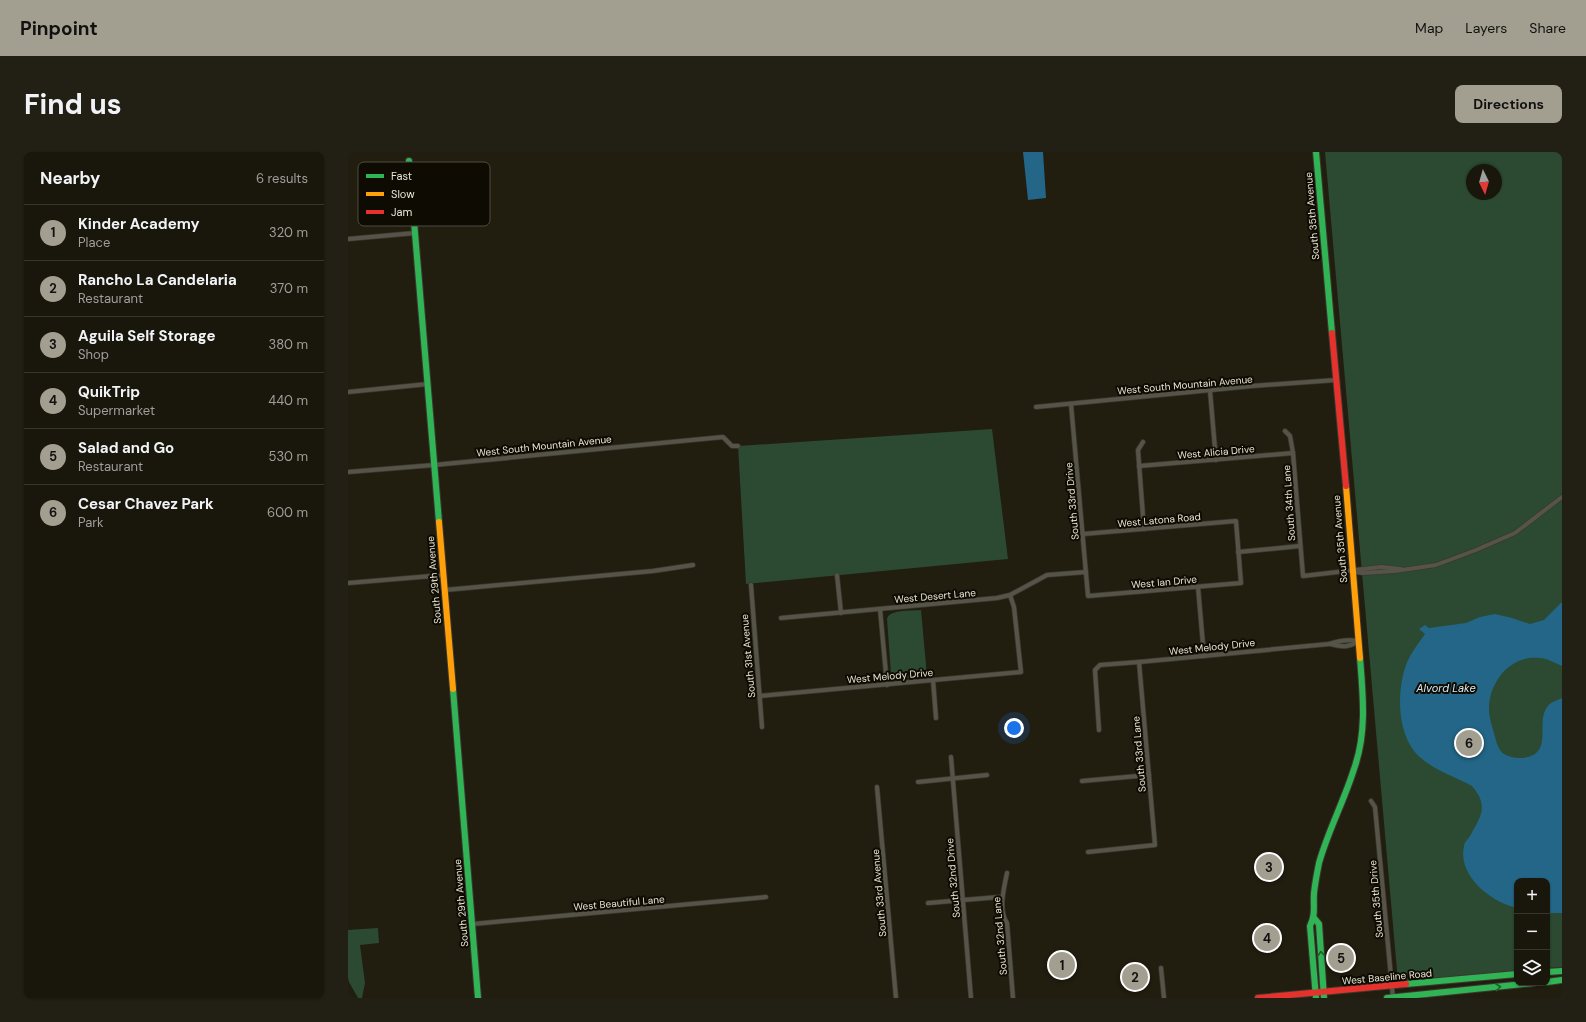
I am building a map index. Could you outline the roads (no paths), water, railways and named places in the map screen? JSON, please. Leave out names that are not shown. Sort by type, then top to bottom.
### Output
[{"type":"main road","name":"South 35th Avenue","points":[[1315,995],[1310,926],[1314,918],[1314,893],[1319,865],[1325,844],[1355,768],[1362,733],[1364,713],[1316,152]]},
{"type":"main road","name":"South 29th Avenue","points":[[414,226],[478,998]]},
{"type":"main road","name":"South 35th Avenue","points":[[1314,918],[1319,924],[1324,995]]},
{"type":"main road","points":[[1550,972],[1562,971]]},
{"type":"main road","name":"West Baseline Road","points":[[1258,998],[1324,995],[1392,986],[1514,974]]},
{"type":"main road","points":[[1460,980],[1462,990]]},
{"type":"main road","points":[[1550,982],[1562,980]]},
{"type":"main road","name":"West Baseline Road","points":[[1387,998],[1514,985]]},
{"type":"street","points":[[348,239],[415,233]]},
{"type":"street","name":"West South Mountain Avenue","points":[[1036,407],[1210,390],[1336,380]]},
{"type":"street","points":[[348,392],[428,384]]},
{"type":"street","points":[[1210,390],[1216,460]]},
{"type":"street","name":"South 33rd Drive","points":[[1071,404],[1088,596]]},
{"type":"street","name":"South 34th Lane","points":[[1285,431],[1290,436],[1293,454],[1303,576],[1353,571]]},
{"type":"street","name":"West South Mountain Avenue","points":[[348,472],[723,437],[732,446],[738,446]]},
{"type":"street","points":[[1143,442],[1138,450],[1144,529]]},
{"type":"street","name":"West Alicia Drive","points":[[1140,466],[1293,454]]},
{"type":"street","points":[[1353,571],[1381,567],[1402,569],[1436,564],[1476,550],[1515,533],[1562,497]]},
{"type":"street","name":"West Latona Road","points":[[1083,534],[1236,522],[1238,552]]},
{"type":"street","points":[[1238,552],[1300,546]]},
{"type":"street","name":"West Ian Drive","points":[[1088,596],[1241,583],[1238,552]]},
{"type":"street","points":[[445,590],[653,571],[693,565]]},
{"type":"street","name":"West Desert Lane","points":[[781,618],[1010,595],[1047,575],[1086,572]]},
{"type":"street","points":[[348,582],[444,575]]},
{"type":"street","points":[[837,575],[841,613]]},
{"type":"street","name":"South 31st Avenue","points":[[751,584],[762,727]]},
{"type":"street","points":[[1198,587],[1204,656]]},
{"type":"street","name":"West Melody Drive","points":[[760,696],[1021,672],[1014,607],[1010,595]]},
{"type":"street","points":[[880,609],[887,685]]},
{"type":"street","name":"West Melody Drive","points":[[1099,730],[1095,670],[1097,666],[1329,644],[1340,647],[1348,646],[1359,641]]},
{"type":"street","name":"South 33rd Lane","points":[[1088,852],[1154,845],[1139,662]]},
{"type":"street","points":[[933,680],[936,718]]},
{"type":"street","name":"South 32nd Drive","points":[[951,757],[971,998]]},
{"type":"street","points":[[918,782],[986,775]]},
{"type":"street","points":[[1082,781],[1149,775]]},
{"type":"street","name":"South 33rd Avenue","points":[[877,787],[896,998]]},
{"type":"street","name":"South 35th Drive","points":[[1371,800],[1376,807],[1393,998]]},
{"type":"street","name":"South 32nd Lane","points":[[1007,873],[1003,898],[1004,916],[1007,923],[1013,998]]},
{"type":"street","name":"West Beautiful Lane","points":[[473,924],[766,897]]},
{"type":"street","points":[[928,903],[999,897]]},
{"type":"street","points":[[1161,968],[1164,998]]},
{"type":"water","points":[[1023,152],[1043,152],[1046,198],[1028,200]]},
{"type":"water","name":"Alvord Lake","points":[[1562,602],[1562,666],[1542,658],[1529,658],[1510,666],[1497,680],[1490,699],[1489,709],[1496,742],[1500,750],[1510,757],[1525,758],[1537,752],[1541,746],[1543,716],[1546,709],[1551,703],[1562,698],[1562,913],[1550,913],[1550,878],[1514,878],[1514,907],[1487,894],[1471,877],[1466,868],[1463,857],[1464,846],[1480,817],[1482,805],[1480,799],[1472,786],[1433,767],[1421,758],[1413,749],[1407,739],[1403,727],[1400,701],[1406,665],[1425,634],[1419,629],[1425,625],[1429,628],[1466,623],[1480,617],[1495,614],[1530,624],[1544,620]]},
{"type":"place","name":"Cesar Chavez Park","points":[[1469,743]]},
{"type":"place","name":"Aguila Self Storage","points":[[1269,867]]},
{"type":"place","name":"QuikTrip","points":[[1267,938]]},
{"type":"place","name":"Salad and Go","points":[[1341,958]]},
{"type":"place","name":"Kinder Academy","points":[[1062,965]]},
{"type":"place","name":"Rancho La Candelaria","points":[[1135,977]]}]
